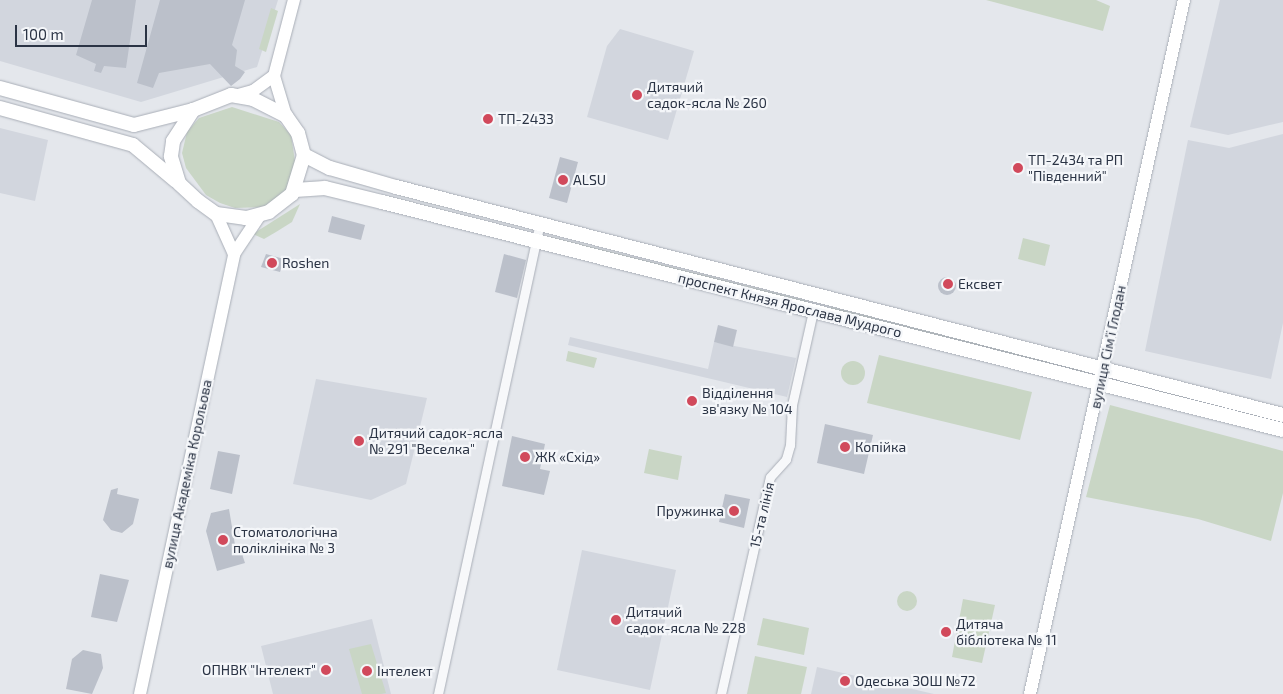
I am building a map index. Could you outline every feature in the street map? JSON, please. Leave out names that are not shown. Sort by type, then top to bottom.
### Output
[{"type":"main road","points":[[0,88],[134,124],[193,110],[207,101],[238,95],[286,116],[298,133],[304,155],[295,190],[279,207],[260,215],[246,218],[216,214],[129,144],[0,108]]},
{"type":"main road","points":[[179,183],[171,156],[173,141],[193,110]]},
{"type":"main road","name":"проспект Князя Ярослава Мудрого","points":[[304,155],[330,168],[1283,415]]},
{"type":"main road","name":"проспект Князя Ярослава Мудрого","points":[[295,190],[325,188],[1283,430]]},
{"type":"main road","points":[[814,310],[818,294]]},
{"type":"street","points":[[286,116],[274,76],[294,0]]},
{"type":"street","name":"вулиця Сім'ї Глодан","points":[[1030,694],[1184,0]]},
{"type":"street","points":[[238,95],[253,92],[274,76]]},
{"type":"street","points":[[216,214],[234,254]]},
{"type":"street","name":"вулиця Академіка Корольова","points":[[140,694],[234,254],[260,215]]},
{"type":"street","points":[[438,694],[540,223]]},
{"type":"street","name":"15-та лінія","points":[[722,694],[770,477],[786,460],[790,445],[792,405],[814,310]]},
{"type":"shaded area","points":[[0,0],[278,0],[257,67],[141,102],[0,61]]},
{"type":"shaded area","points":[[1220,0],[1283,0],[1283,122],[1228,135],[1190,127]]},
{"type":"shaded area","name":"Дитячий садок-ясла № 260","points":[[620,29],[694,51],[668,140],[587,117],[607,46]]},
{"type":"shaded area","points":[[0,128],[48,140],[35,201],[0,193]]},
{"type":"shaded area","points":[[1283,134],[1283,323],[1271,379],[1145,351],[1188,140],[1229,148]]},
{"type":"shaded area","points":[[570,337],[708,369],[714,342],[796,358],[787,397],[568,345]]},
{"type":"shaded area","name":"Дитячий садок-ясла № 291 \"Веселка\"","points":[[316,379],[427,398],[406,484],[371,500],[293,484]]},
{"type":"shaded area","name":"Дитячий садок-ясла № 228","points":[[582,550],[676,570],[650,690],[557,670]]},
{"type":"shaded area","name":"ОПНВК \"Інтелект\"","points":[[372,619],[391,694],[273,694],[261,646]]},
{"type":"shaded area","name":"Одеська ЗОШ №72","points":[[817,667],[934,694],[811,694]]},
{"type":"green space","points":[[986,0],[1096,0],[1110,6],[1103,31]]},
{"type":"green space","points":[[271,8],[278,11],[266,52],[259,49]]},
{"type":"green space","points":[[232,107],[279,122],[291,135],[296,168],[291,185],[267,207],[235,208],[220,203],[206,195],[186,168],[182,153],[187,132],[199,118]]},
{"type":"green space","points":[[300,204],[292,222],[264,239],[253,234]]},
{"type":"green space","points":[[551,237],[807,301],[806,304],[551,241]]},
{"type":"green space","points":[[1023,238],[1050,245],[1045,266],[1018,259]]},
{"type":"green space","points":[[831,307],[1089,372],[1088,376],[831,311]]},
{"type":"green space","points":[[568,351],[597,358],[594,368],[566,361]]},
{"type":"green space","points":[[879,355],[1032,392],[1020,440],[867,403]]},
{"type":"green space","points":[[853,361],[861,365],[865,373],[861,381],[853,385],[845,381],[841,373],[845,365]]},
{"type":"green space","points":[[1110,405],[1283,451],[1283,493],[1271,541],[1198,519],[1086,497]]},
{"type":"green space","points":[[649,449],[682,456],[678,480],[644,473]]},
{"type":"green space","points":[[907,591],[914,594],[917,601],[914,608],[907,611],[900,608],[897,601],[900,594]]},
{"type":"green space","points":[[963,599],[995,605],[982,663],[952,657]]},
{"type":"green space","points":[[763,618],[809,628],[804,655],[757,645]]},
{"type":"green space","name":"Інтелект","points":[[371,644],[386,693],[362,694],[349,649]]},
{"type":"green space","points":[[755,656],[807,667],[801,694],[747,694]]},
{"type":"building","points":[[92,0],[136,0],[126,68],[104,66],[101,73],[94,71],[96,64],[76,55]]},
{"type":"building","points":[[160,0],[245,0],[232,45],[237,50],[235,66],[245,72],[240,79],[231,86],[210,64],[159,73],[153,88],[137,83]]},
{"type":"building","name":"ALSU","points":[[560,157],[578,162],[567,203],[549,198]]},
{"type":"building","points":[[332,216],[365,225],[361,240],[328,232]]},
{"type":"building","name":"Roshen","points":[[266,254],[284,259],[280,272],[261,267]]},
{"type":"building","points":[[504,254],[526,260],[517,298],[495,292]]},
{"type":"building","name":"Ексвет","points":[[943,277],[951,277],[956,282],[954,293],[943,295],[938,290],[938,282]]},
{"type":"building","points":[[718,325],[737,330],[733,347],[714,342]]},
{"type":"building","name":"Копійка","points":[[825,424],[873,435],[864,474],[817,463]]},
{"type":"building","name":"ЖК «Схід»","points":[[512,436],[545,444],[540,469],[550,471],[544,495],[502,486]]},
{"type":"building","points":[[218,451],[240,455],[232,494],[210,489]]},
{"type":"building","points":[[118,488],[117,494],[139,499],[133,524],[122,533],[111,530],[103,520],[111,490]]},
{"type":"building","name":"Пружинка","points":[[725,494],[750,499],[744,528],[719,522]]},
{"type":"building","name":"Стоматологічна поліклініка № 3","points":[[229,509],[235,545],[239,545],[245,563],[217,571],[206,531],[211,513]]},
{"type":"building","points":[[100,574],[129,580],[117,622],[91,617]]},
{"type":"building","points":[[83,650],[101,654],[103,668],[92,694],[66,689],[72,659]]},
{"type":"place","name":"Дитячий садок-ясла № 260","points":[[637,95]]},
{"type":"place","name":"ТП-2433","points":[[488,119]]},
{"type":"place","name":"ТП-2434 та РП \"Південний\"","points":[[1018,168]]},
{"type":"place","name":"ALSU","points":[[563,180]]},
{"type":"place","name":"Roshen","points":[[272,263]]},
{"type":"place","name":"Ексвет","points":[[948,284]]},
{"type":"place","name":"Відділення зв'язку № 104","points":[[692,401]]},
{"type":"place","name":"Дитячий садок-ясла № 291 \"Веселка\"","points":[[359,441]]},
{"type":"place","name":"Копійка","points":[[845,447]]},
{"type":"place","name":"ЖК «Схід»","points":[[525,457]]},
{"type":"place","name":"Пружинка","points":[[734,511]]},
{"type":"place","name":"Стоматологічна поліклініка № 3","points":[[223,540]]},
{"type":"place","name":"Дитячий садок-ясла № 228","points":[[616,620]]},
{"type":"place","name":"Дитяча бібліотека № 11","points":[[946,632]]},
{"type":"place","name":"ОПНВК \"Інтелект\"","points":[[326,670]]},
{"type":"place","name":"Інтелект","points":[[367,671]]},
{"type":"place","name":"Одеська ЗОШ №72","points":[[845,681]]}]
